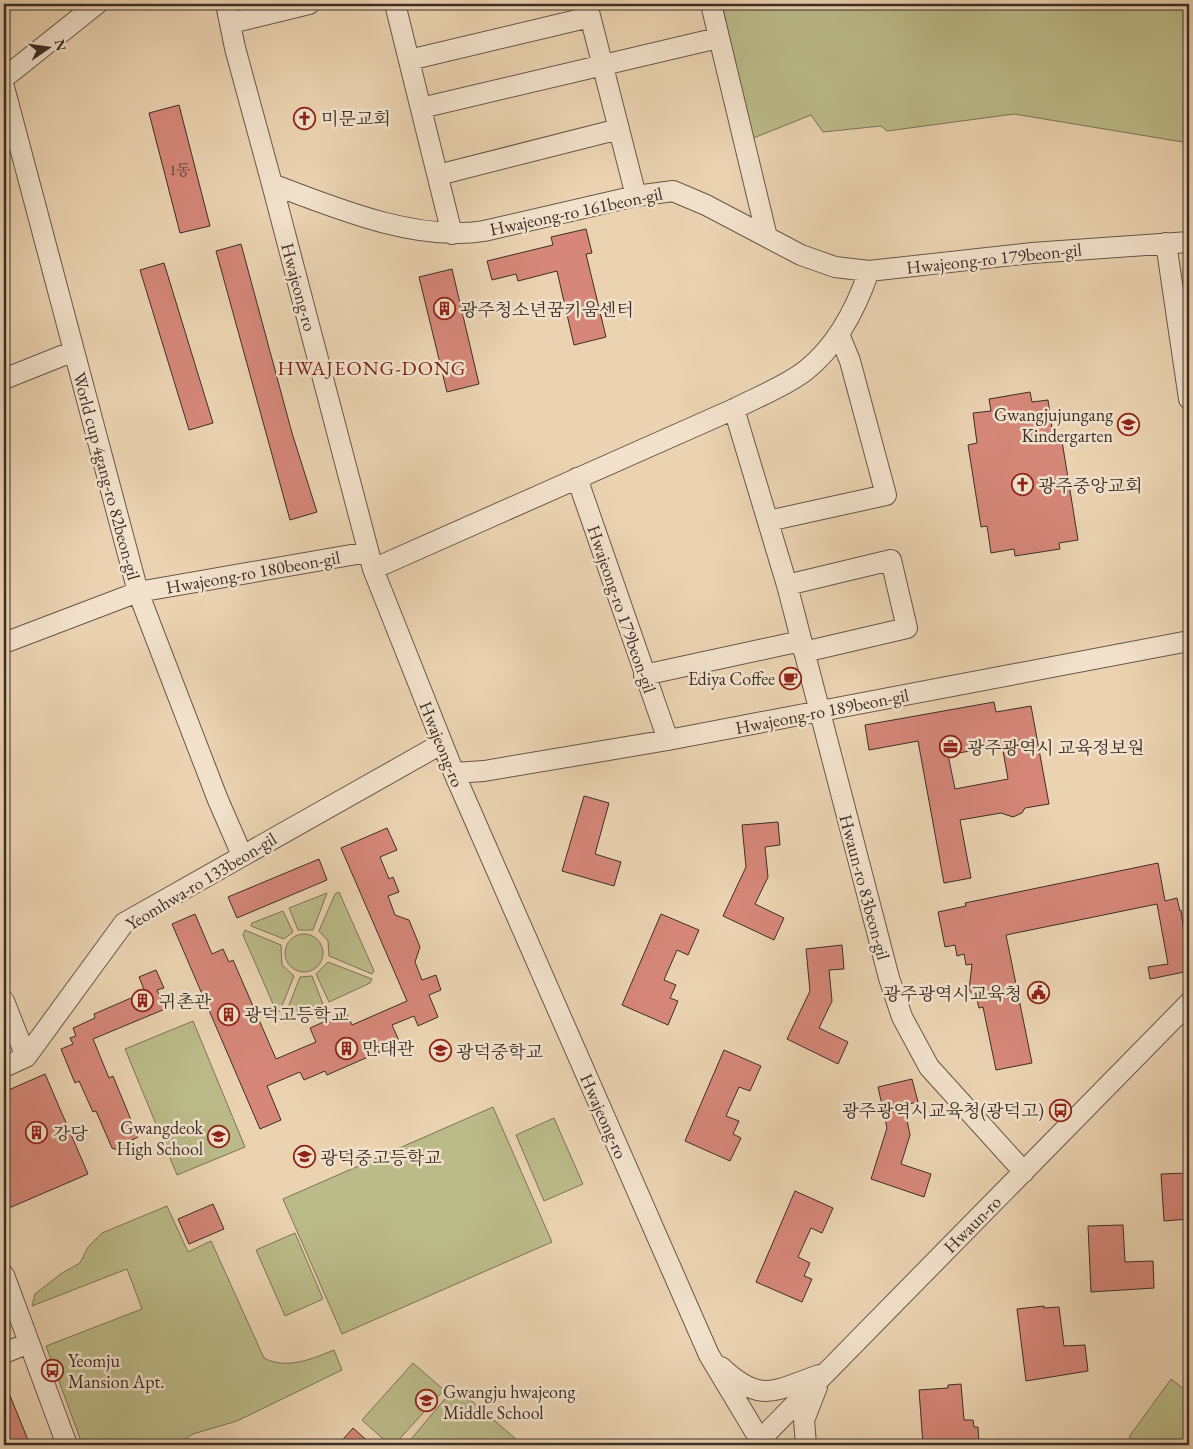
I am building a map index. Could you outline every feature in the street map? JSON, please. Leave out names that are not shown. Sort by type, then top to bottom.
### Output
[{"type":"street","points":[[4,78],[96,4]]},
{"type":"street","points":[[228,13],[310,4]]},
{"type":"street","points":[[395,4],[452,234]]},
{"type":"street","points":[[711,4],[767,237]]},
{"type":"street","points":[[409,60],[589,10],[636,196]]},
{"type":"street","name":"Hwajeong-ro","points":[[228,13],[234,48],[272,184],[370,560],[454,774],[709,1355],[760,1443]]},
{"type":"street","points":[[421,108],[718,38]]},
{"type":"street","name":"World cup 4gang-ro 82beon-gil","points":[[4,86],[138,592],[218,800],[242,855]]},
{"type":"street","points":[[438,175],[619,129]]},
{"type":"street","name":"Hwajeong-ro 161beon-gil","points":[[272,184],[390,223],[452,234],[484,231],[636,196],[673,191],[801,255],[834,267],[869,272]]},
{"type":"street","name":"Hwajeong-ro 179beon-gil","points":[[869,272],[1032,253],[1189,242]]},
{"type":"street","points":[[1166,243],[1189,399]]},
{"type":"street","points":[[370,560],[577,478],[734,409],[806,370],[851,318],[869,272]]},
{"type":"street","points":[[768,521],[886,495],[850,361],[839,334]]},
{"type":"street","points":[[4,379],[74,351]]},
{"type":"street","name":"Hwaun-ro 83beon-gil","points":[[734,409],[787,585],[889,978],[902,1016],[929,1067],[1024,1172]]},
{"type":"street","name":"Hwajeong-ro 179beon-gil","points":[[577,478],[668,740]]},
{"type":"street","name":"Hwajeong-ro 180beon-gil","points":[[4,643],[138,592],[370,560]]},
{"type":"street","points":[[644,675],[906,628],[891,560],[787,585]]},
{"type":"street","name":"Hwajeong-ro 189beon-gil","points":[[454,774],[484,771],[668,740],[1189,641]]},
{"type":"street","name":"Yeomhwa-ro 133beon-gil","points":[[4,1066],[26,1056],[124,923],[442,744]]},
{"type":"street","points":[[4,1001],[26,1056]]},
{"type":"street","name":"Hwaun-ro","points":[[760,1443],[823,1374],[1024,1172],[1189,1002]]},
{"type":"street","points":[[4,1275],[67,1445]]},
{"type":"street","points":[[4,1353],[29,1343]]},
{"type":"street","points":[[709,1355],[740,1382],[754,1390],[767,1393],[823,1374]]},
{"type":"street","points":[[806,1445],[806,1414],[823,1374]]},
{"type":"green space","points":[[722,4],[1189,4],[1189,143],[1014,114],[887,131],[881,126],[823,132],[811,115],[751,139]]},
{"type":"green space","points":[[339,892],[374,971],[372,974],[329,956],[328,941],[319,931],[335,894]]},
{"type":"green space","points":[[327,893],[313,930],[298,930],[289,908]]},
{"type":"green space","points":[[283,911],[293,932],[284,939],[251,926],[252,923]]},
{"type":"green space","points":[[245,930],[281,945],[282,965],[294,976],[280,1011],[277,1013],[243,935]]},
{"type":"green space","points":[[304,934],[317,940],[323,953],[317,966],[304,972],[291,966],[285,953],[291,940]]},
{"type":"green space","points":[[328,962],[372,979],[370,983],[329,1002],[316,974]]},
{"type":"green space","points":[[312,976],[323,1004],[288,1019],[284,1018],[300,977]]},
{"type":"green space","points":[[193,1021],[245,1147],[177,1175],[125,1049]]},
{"type":"green space","points":[[493,1107],[552,1242],[342,1334],[283,1199]]},
{"type":"green space","points":[[554,1118],[583,1184],[544,1201],[516,1135]]},
{"type":"green space","points":[[167,1206],[188,1252],[211,1241],[264,1358],[281,1363],[299,1362],[334,1350],[342,1370],[237,1421],[193,1434],[175,1445],[88,1445],[81,1441],[46,1346],[142,1309],[127,1269],[32,1306],[35,1294],[62,1273],[80,1263],[88,1247],[102,1233]]},
{"type":"green space","points":[[295,1233],[323,1299],[285,1316],[256,1250]]},
{"type":"green space","points":[[413,1363],[444,1390],[394,1445],[390,1445],[362,1420]]},
{"type":"green space","points":[[1171,1379],[1189,1393],[1189,1445],[1141,1445],[1129,1437]]},
{"type":"green space","points":[[455,1387],[523,1445],[406,1445]]},
{"type":"building","points":[[179,105],[210,226],[180,233],[149,113]]},
{"type":"building","points":[[586,229],[592,253],[586,254],[606,337],[574,345],[557,271],[518,281],[516,274],[492,280],[487,261],[553,245],[551,237]]},
{"type":"building","points":[[241,244],[292,433],[317,512],[290,520],[216,251]]},
{"type":"building","points":[[164,263],[213,423],[189,430],[140,270]]},
{"type":"building","points":[[452,269],[479,384],[447,392],[419,277]]},
{"type":"building","name":"광주중앙교회","points":[[1030,392],[1032,402],[1048,400],[1054,442],[1062,441],[1078,540],[1059,543],[1060,549],[1015,556],[1014,549],[991,553],[987,526],[981,527],[968,445],[977,443],[973,413],[991,411],[989,399]]},
{"type":"building","points":[[994,702],[996,712],[1031,706],[1049,804],[1025,808],[1022,813],[1013,817],[1001,813],[960,820],[971,878],[944,883],[918,741],[869,750],[865,725]],"holes":[[[1002,745],[1008,779],[955,789],[948,755]]]},
{"type":"building","points":[[584,796],[609,803],[595,854],[621,862],[614,886],[562,871]]},
{"type":"building","points":[[778,822],[780,845],[765,847],[768,877],[755,904],[784,918],[774,940],[723,916],[746,867],[742,825]]},
{"type":"building","points":[[387,828],[397,850],[380,857],[389,879],[393,877],[399,892],[388,896],[395,915],[409,920],[420,947],[415,962],[422,980],[436,975],[441,990],[429,995],[438,1017],[418,1026],[414,1016],[392,1025],[400,1043],[327,1075],[325,1071],[304,1080],[300,1072],[267,1086],[281,1120],[260,1129],[172,924],[195,914],[212,954],[223,949],[229,962],[233,960],[276,1059],[316,1042],[310,1028],[346,1012],[352,1025],[407,1001],[341,848]]},
{"type":"building","points":[[319,859],[327,880],[237,918],[228,897]]},
{"type":"building","points":[[1158,863],[1165,901],[1177,898],[1181,910],[1189,971],[1150,979],[1148,967],[1168,964],[1157,904],[1006,935],[1032,1063],[996,1070],[983,1007],[979,1008],[977,1000],[969,990],[972,964],[966,965],[964,954],[957,956],[955,945],[945,947],[938,912],[966,906],[965,903]]},
{"type":"building","points":[[661,914],[699,930],[688,955],[677,950],[664,980],[676,985],[670,998],[678,1001],[668,1025],[622,1005]]},
{"type":"building","points":[[842,945],[844,969],[829,970],[832,1001],[819,1028],[848,1042],[838,1064],[787,1039],[810,991],[806,949]]},
{"type":"building","points":[[156,970],[164,988],[157,990],[165,1009],[93,1039],[109,1078],[113,1076],[138,1137],[126,1143],[127,1146],[118,1150],[112,1148],[96,1111],[93,1112],[79,1081],[75,1083],[61,1049],[73,1044],[70,1038],[76,1036],[73,1028],[95,1018],[94,1014],[145,992],[139,977]]},
{"type":"building","points":[[724,1050],[761,1066],[750,1091],[739,1087],[726,1116],[739,1121],[733,1134],[741,1138],[730,1161],[685,1141]]},
{"type":"building","name":"강당","points":[[45,1074],[88,1174],[9,1208],[4,1196],[4,1092]]},
{"type":"building","points":[[912,1079],[918,1102],[904,1105],[910,1135],[901,1164],[931,1174],[924,1197],[871,1179],[887,1128],[878,1087]]},
{"type":"building","points":[[1188,1173],[1189,1219],[1164,1221],[1161,1174]]},
{"type":"building","points":[[795,1191],[833,1208],[822,1233],[811,1228],[798,1257],[810,1263],[804,1276],[812,1279],[802,1302],[756,1282]]},
{"type":"building","points":[[213,1204],[224,1229],[189,1244],[178,1219]]},
{"type":"building","points":[[1123,1225],[1125,1262],[1153,1261],[1154,1288],[1091,1292],[1088,1226]]},
{"type":"building","points":[[1044,1306],[1044,1308],[1059,1307],[1064,1346],[1085,1345],[1088,1371],[1026,1381],[1017,1309]]},
{"type":"building","points":[[4,1381],[30,1445],[7,1445],[4,1436]]},
{"type":"building","points":[[961,1384],[964,1420],[973,1420],[974,1427],[978,1427],[979,1445],[923,1445],[919,1390],[948,1388],[948,1385]]},
{"type":"building","points":[[353,1428],[372,1445],[338,1445]]},
{"type":"place","name":"미문교회","points":[[305,118]]},
{"type":"place","name":"광주청소년꿈키움센터","points":[[444,309]]},
{"type":"place","name":"Gwangjujungang Kindergarten","points":[[1129,424]]},
{"type":"place","name":"광주중앙교회","points":[[1022,485]]},
{"type":"place","name":"Ediya Coffee","points":[[791,678]]},
{"type":"place","name":"광주광역시 교육정보원","points":[[951,747]]},
{"type":"place","name":"광주광역시교육청","points":[[1038,993]]},
{"type":"place","name":"귀촌관","points":[[143,1001]]},
{"type":"place","name":"광덕고등학교","points":[[228,1014]]},
{"type":"place","name":"만대관","points":[[346,1048]]},
{"type":"place","name":"광덕중학교","points":[[440,1051]]},
{"type":"place","name":"광주광역시교육청(광덕고)","points":[[1060,1110]]},
{"type":"place","name":"강당","points":[[37,1133]]},
{"type":"place","name":"Gwangdeok High School","points":[[219,1137]]},
{"type":"place","name":"광덕중고등학교","points":[[304,1157]]},
{"type":"place","name":"Yeomju Mansion Apt.","points":[[52,1370]]},
{"type":"place","name":"Gwangju hwajeong Middle School","points":[[427,1401]]},
{"type":"district","name":"HWAJEONG-DONG","points":[[372,368]]}]
